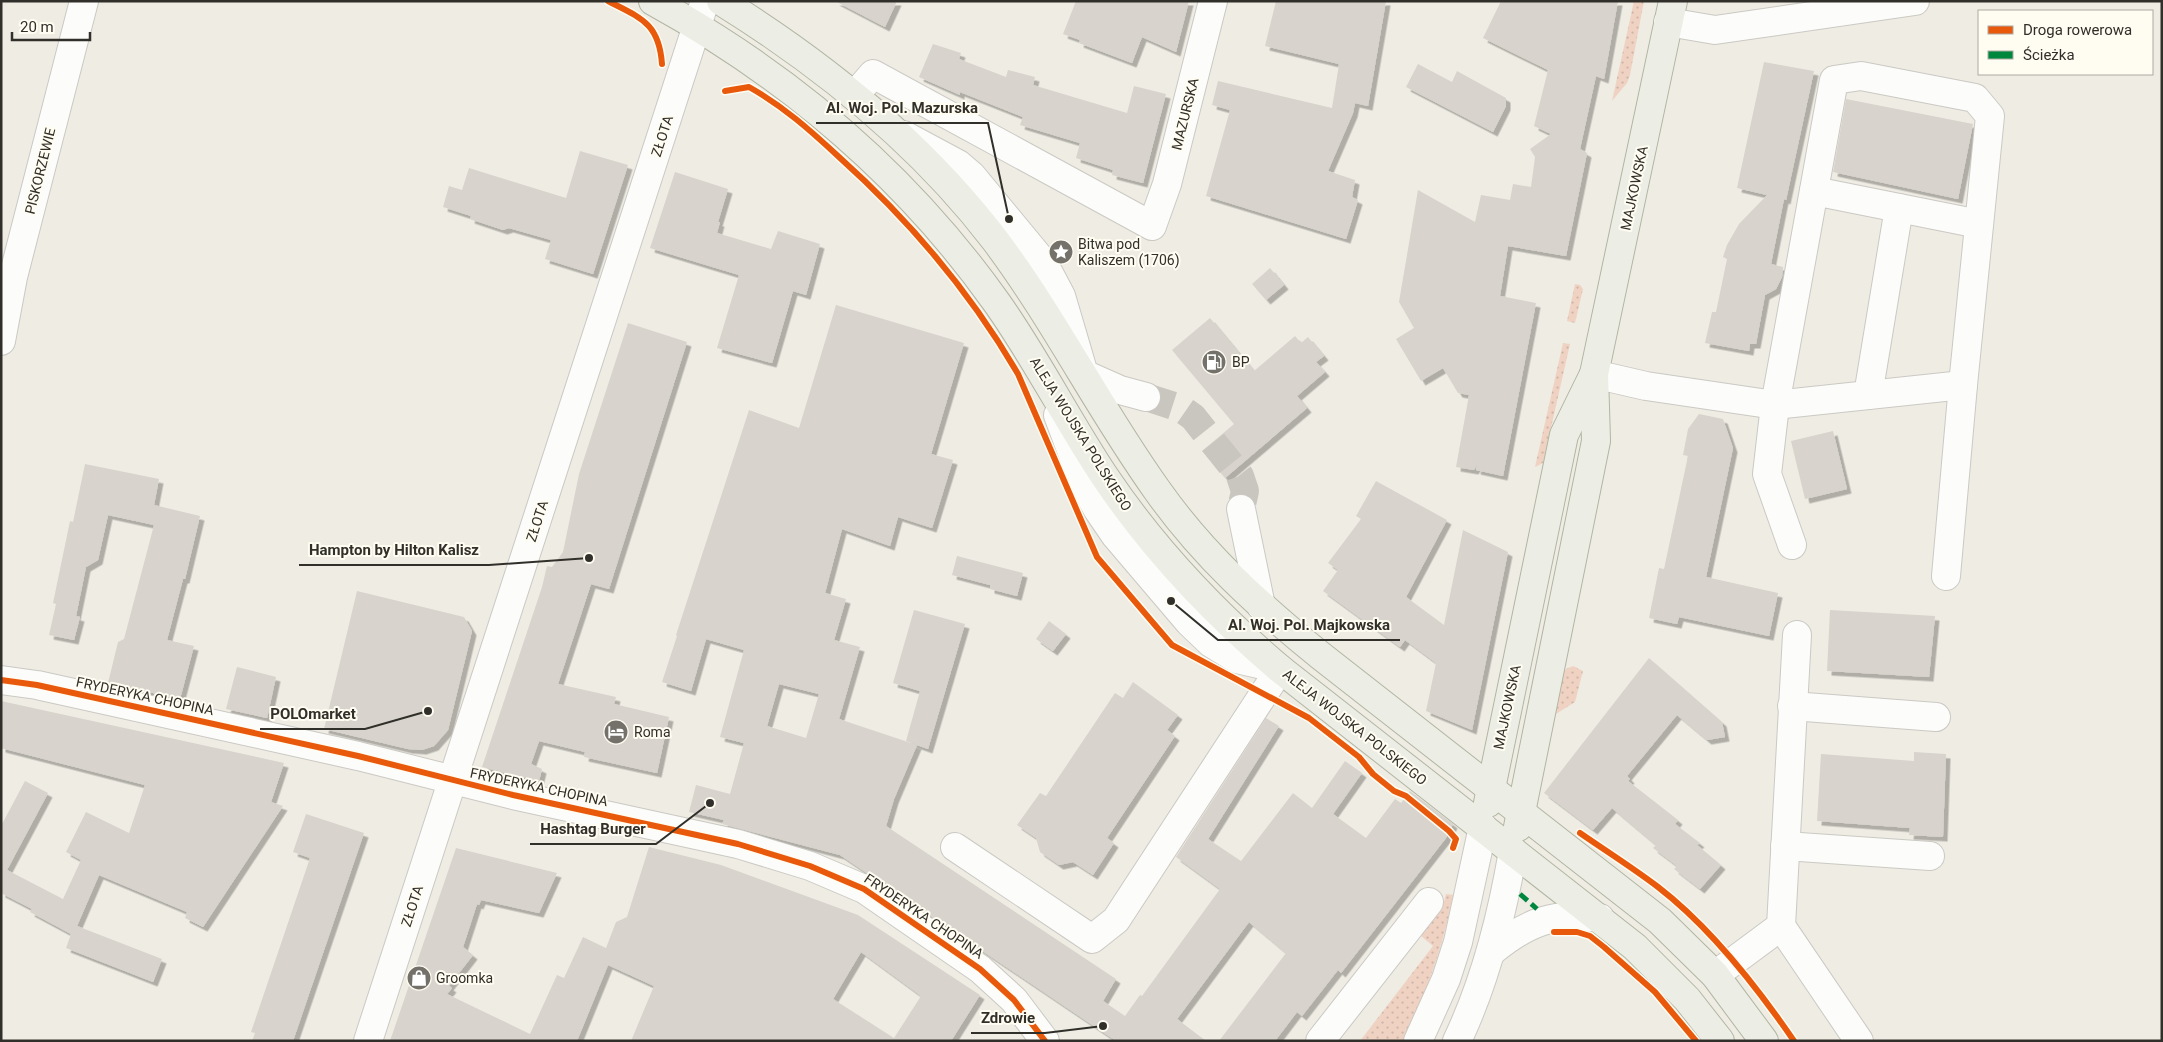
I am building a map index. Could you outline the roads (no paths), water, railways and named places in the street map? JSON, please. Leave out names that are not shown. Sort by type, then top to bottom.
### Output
[{"type":"main road","name":"ALEJA WOJSKA POLSKIEGO","points":[[653,1],[701,14],[762,68],[801,96],[869,155],[935,224],[997,302],[1103,474],[1153,543],[1209,605],[1244,639],[1280,669],[1635,947],[1687,999],[1720,1041]]},
{"type":"main road","points":[[721,1],[795,50],[854,96],[892,129],[952,191],[993,238],[1025,282],[1084,374],[1132,454],[1175,514],[1204,549],[1261,606],[1321,656],[1660,921],[1715,975],[1764,1041]]},
{"type":"main road","name":"MAJKOWSKA","points":[[1514,851],[1596,441],[1594,374],[1671,12]]},
{"type":"main road","name":"MAJKOWSKA","points":[[1483,827],[1564,434],[1594,374]]},
{"type":"street","name":"PISKORZEWIE","points":[[1,341],[13,277],[84,1]]},
{"type":"street","name":"MAZURSKA","points":[[854,96],[873,74],[1152,226],[1168,184],[1213,1]]},
{"type":"street","points":[[1671,12],[1715,30],[1761,12],[1915,1]]},
{"type":"street","name":"ZŁOTA","points":[[368,1041],[701,14]]},
{"type":"street","points":[[1792,545],[1767,474],[1775,405],[1834,80],[1861,76],[1975,98],[1990,116],[1962,385],[1946,576]]},
{"type":"street","points":[[1814,190],[1979,224]]},
{"type":"street","points":[[1868,395],[1899,208]]},
{"type":"street","points":[[1084,374],[1120,390],[1146,397]]},
{"type":"street","points":[[1594,374],[1646,386],[1775,405],[1962,385]]},
{"type":"street","points":[[1241,509],[1261,606]]},
{"type":"street","points":[[1797,635],[1781,926],[1859,1041]]},
{"type":"street","points":[[955,847],[1092,940],[1116,920],[1280,669]]},
{"type":"street","name":"FRYDERYKA CHOPINA","points":[[1,680],[37,685],[348,754],[453,781],[738,844],[810,866],[864,889],[887,903],[980,969],[1014,1000],[1046,1041]]},
{"type":"street","points":[[1792,706],[1936,717]]},
{"type":"street","name":"MAJKOWSKA","points":[[1418,1041],[1446,979],[1458,942],[1483,827]]},
{"type":"street","points":[[1784,846],[1930,856]]},
{"type":"street","name":"MAJKOWSKA","points":[[1457,1041],[1478,992],[1491,952],[1514,851]]},
{"type":"street","points":[[1320,1041],[1429,902]]},
{"type":"street","points":[[1491,952],[1506,939],[1542,920],[1570,915],[1600,918]]},
{"type":"street","points":[[1715,975],[1781,926]]},
{"type":"tunnel","points":[[1146,397],[1180,408],[1193,417],[1240,476],[1245,491],[1241,509]]},
{"type":"place","name":"Al. Woj. Pol. Mazurska","points":[[1009,219]]},
{"type":"place","name":"Bitwa pod Kaliszem (1706)","points":[[1061,252]]},
{"type":"place","name":"BP","points":[[1214,362]]},
{"type":"place","name":"Hampton by Hilton Kalisz","points":[[589,558]]},
{"type":"place","name":"Al. Woj. Pol. Majkowska","points":[[1171,601]]},
{"type":"place","name":"POLOmarket","points":[[428,711]]},
{"type":"place","name":"Roma","points":[[616,732]]},
{"type":"place","name":"Hashtag Burger","points":[[710,803]]},
{"type":"place","name":"Groomka","points":[[419,978]]},
{"type":"place","name":"Zdrowie","points":[[1103,1026]]}]
